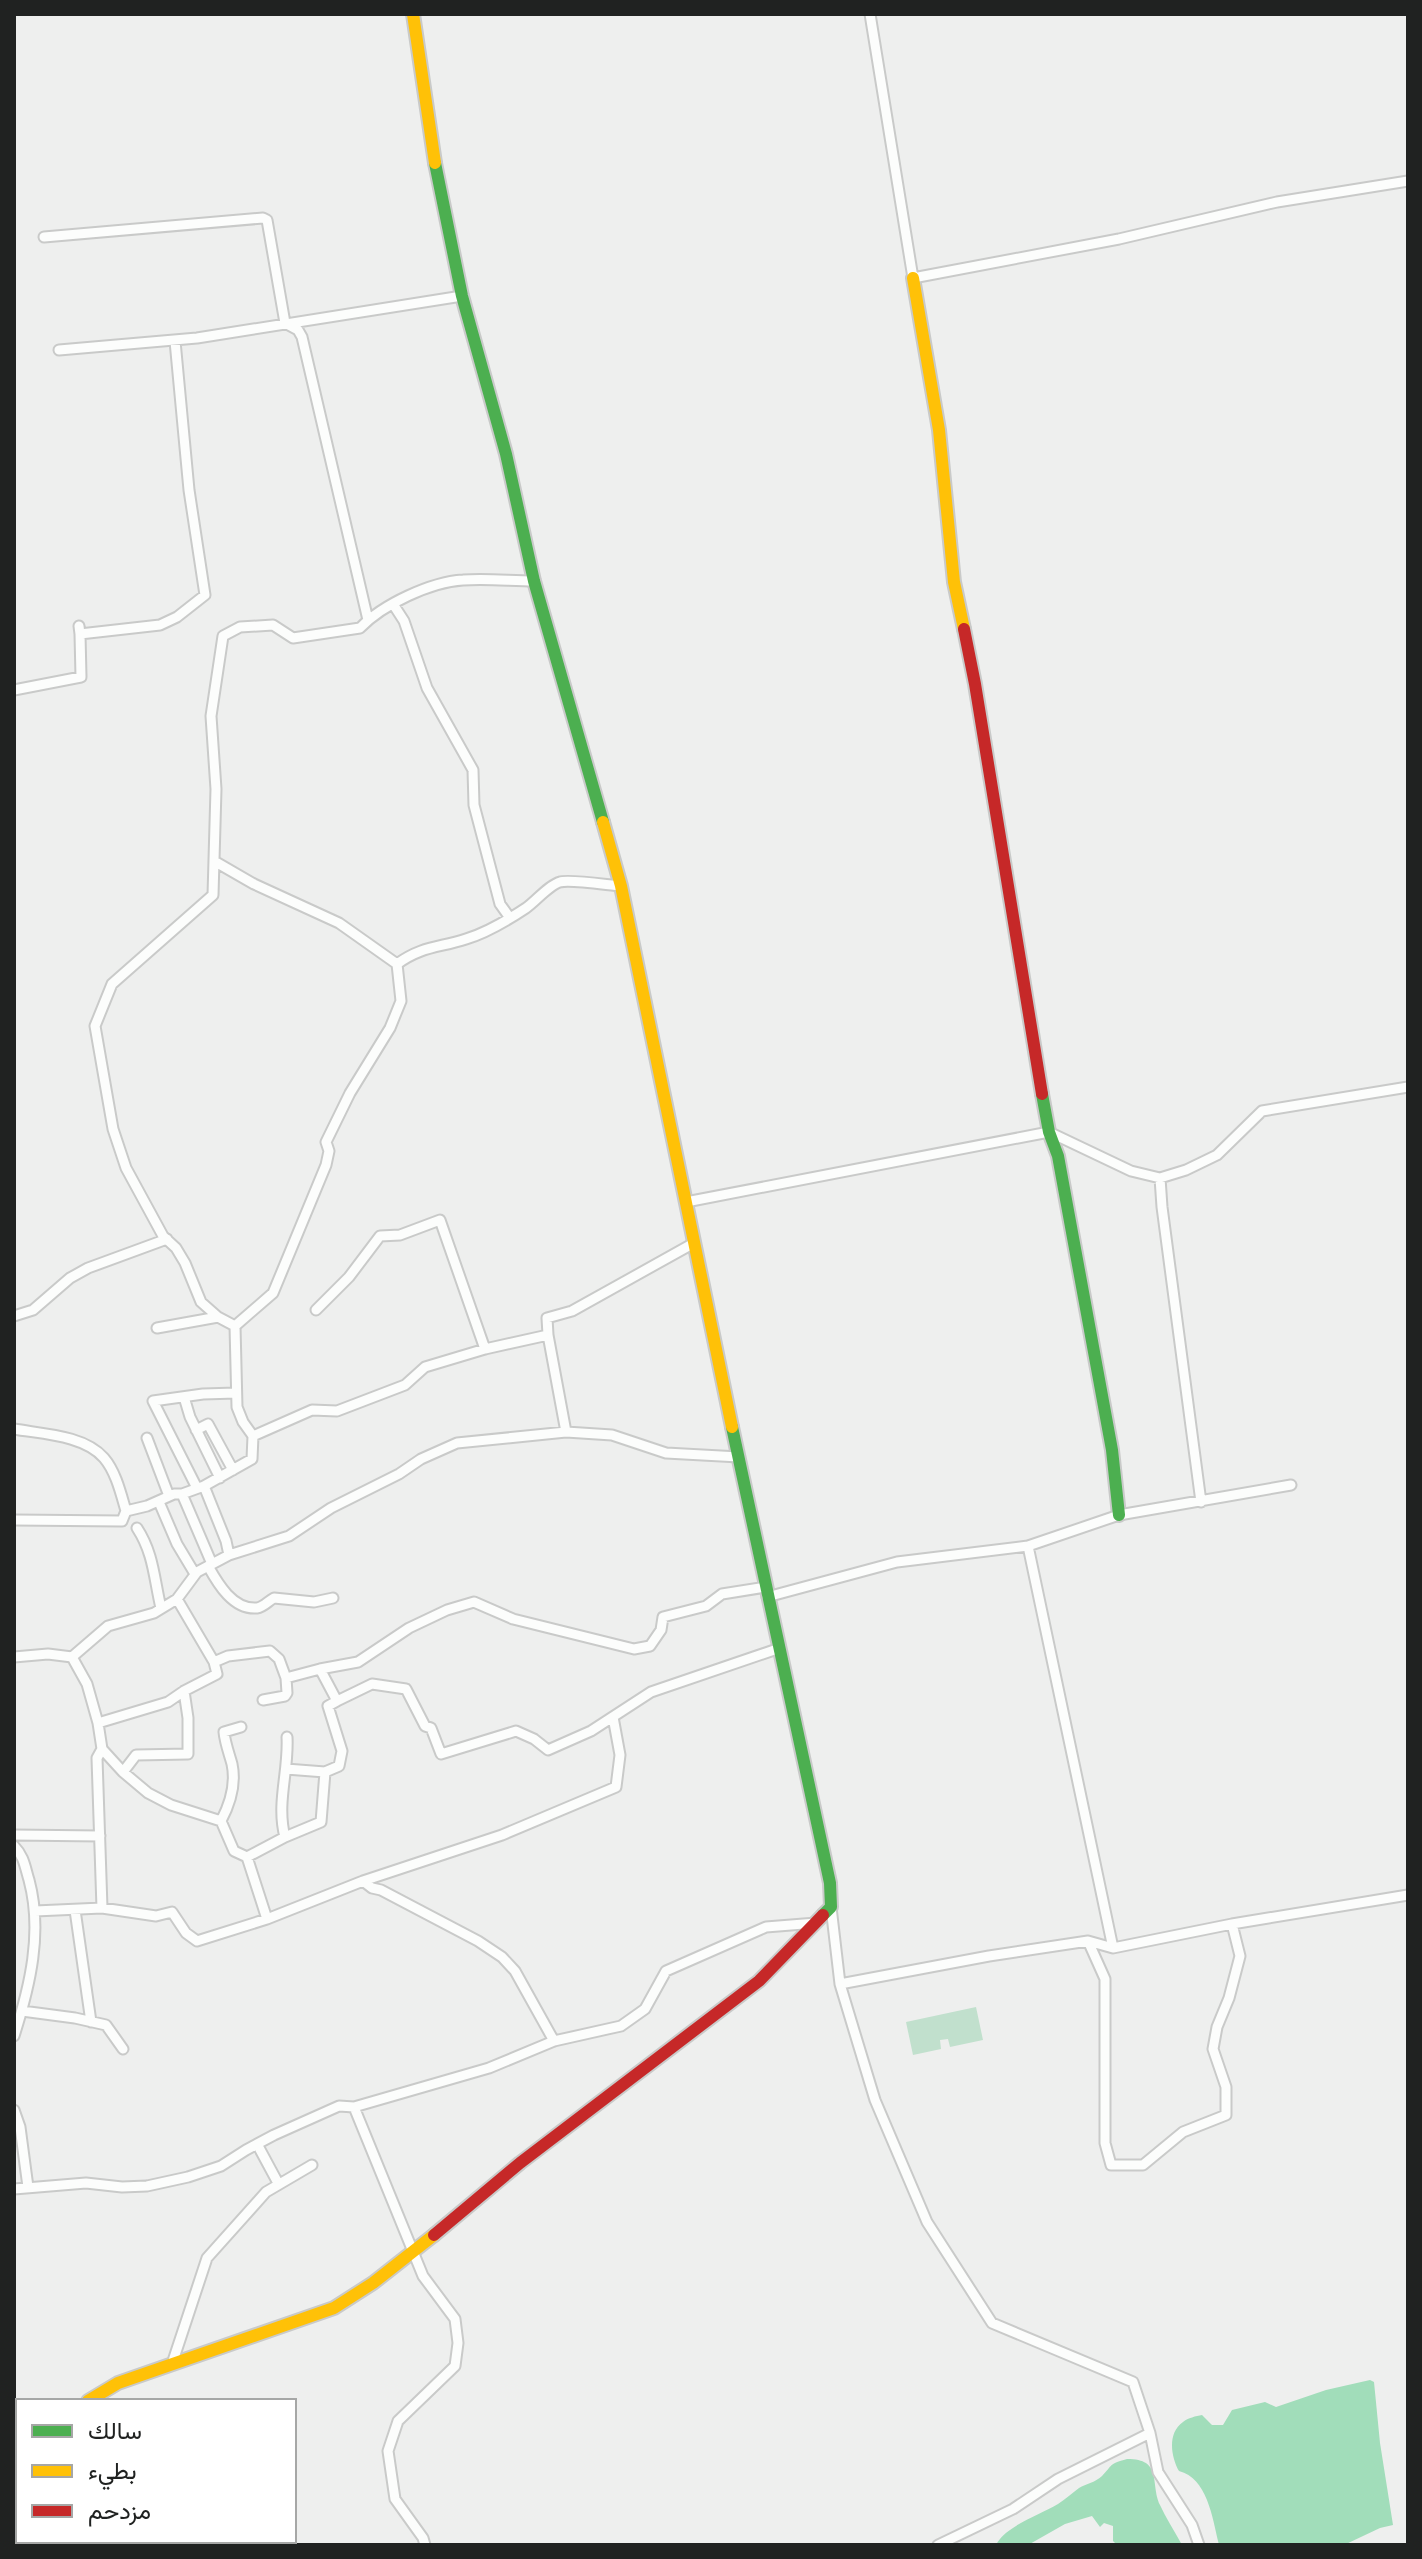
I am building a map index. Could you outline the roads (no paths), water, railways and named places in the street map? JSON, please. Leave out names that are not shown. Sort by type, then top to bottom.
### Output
[{"type":"street","points":[[413,14],[429,133],[462,296],[506,454],[534,581],[621,886],[830,1883],[840,1984],[875,2100],[927,2222],[992,2323],[1133,2382],[1150,2433],[1158,2472],[1192,2525],[1199,2545]]},
{"type":"street","points":[[870,14],[939,430],[954,582],[975,684],[1028,1020],[1097,1359],[1119,1515]]},
{"type":"street","points":[[913,278],[1119,239],[1277,202],[1408,181]]},
{"type":"street","points":[[44,237],[263,218],[269,223],[285,323]]},
{"type":"street","points":[[59,350],[175,341],[462,296]]},
{"type":"street","points":[[285,323],[298,330],[302,337],[368,620]]},
{"type":"street","points":[[14,690],[81,677],[79,630],[160,625],[177,617],[205,595],[189,490],[175,341]]},
{"type":"street","points":[[235,1326],[218,1317],[201,1302],[185,1263],[167,1239],[126,1168],[113,1129],[95,1026],[112,984],[213,895],[216,789],[211,716],[223,636],[240,627],[273,625],[293,638],[360,628],[410,594],[461,580],[534,581]]},
{"type":"street","points":[[393,604],[404,621],[427,688],[473,770],[474,805],[500,904],[510,918]]},
{"type":"street","points":[[126,1511],[200,1487],[252,1459],[253,1436],[237,1407],[235,1326],[273,1293],[326,1165],[329,1151],[326,1142],[350,1093],[390,1028],[401,1001],[397,964],[339,923],[254,884],[214,861]]},
{"type":"street","points":[[397,964],[414,952],[465,939],[510,918],[557,882],[621,886]]},
{"type":"street","points":[[686,1202],[1049,1132],[1131,1171],[1160,1178],[1217,1155],[1262,1111],[1408,1087]]},
{"type":"street","points":[[1160,1178],[1201,1502]]},
{"type":"street","points":[[316,1310],[349,1277],[380,1236],[400,1235],[440,1220],[485,1349]]},
{"type":"street","points":[[14,1316],[33,1310],[70,1278],[88,1268],[167,1239]]},
{"type":"street","points":[[566,1432],[547,1318],[572,1311],[694,1243]]},
{"type":"street","points":[[157,1328],[218,1317]]},
{"type":"street","points":[[253,1436],[312,1410],[337,1411],[405,1385],[425,1367],[548,1335]]},
{"type":"street","points":[[229,1555],[226,1541],[200,1487],[153,1401],[236,1393]]},
{"type":"street","points":[[184,1397],[196,1430],[220,1478]]},
{"type":"street","points":[[196,1430],[208,1424],[233,1470]]},
{"type":"street","points":[[14,1429],[46,1433],[81,1443],[103,1457],[116,1480],[126,1511],[122,1521],[112,1522],[14,1520]]},
{"type":"street","points":[[14,1657],[48,1654],[72,1657],[108,1626],[161,1608],[177,1599],[195,1574],[210,1565],[229,1555],[289,1536],[331,1508],[457,1443],[566,1432],[612,1435],[666,1453],[739,1457]]},
{"type":"street","points":[[147,1438],[169,1496]]},
{"type":"street","points":[[286,1678],[358,1662],[409,1628],[447,1610],[474,1602],[513,1619],[634,1649],[650,1646],[661,1630],[663,1617],[706,1606],[722,1594],[767,1592],[897,1562],[1028,1546],[1119,1515],[1291,1485]]},
{"type":"street","points":[[182,1494],[210,1565],[229,1596],[237,1603],[262,1607],[274,1598],[314,1602],[333,1598]]},
{"type":"street","points":[[159,1502],[177,1544],[195,1574]]},
{"type":"street","points":[[137,1528],[152,1556],[152,1572],[161,1608]]},
{"type":"street","points":[[1028,1546],[1113,1948]]},
{"type":"street","points":[[98,1723],[168,1702],[217,1674],[214,1662],[177,1599]]},
{"type":"street","points":[[286,1769],[325,1772],[339,1766],[342,1751],[328,1706],[372,1684],[406,1689],[425,1726],[431,1728],[441,1754],[516,1731],[548,1750],[591,1731],[651,1692],[780,1648]]},
{"type":"street","points":[[214,1662],[228,1656],[270,1651],[279,1659],[286,1678],[287,1693],[263,1700]]},
{"type":"street","points":[[72,1657],[87,1684],[102,1749],[148,1793],[171,1805],[221,1821],[234,1851],[247,1857],[267,1919]]},
{"type":"street","points":[[320,1669],[337,1701]]},
{"type":"street","points":[[123,1772],[136,1755],[188,1754],[184,1691]]},
{"type":"street","points":[[35,1911],[102,1908],[156,1916],[172,1912],[186,1933],[197,1941],[267,1919],[363,1881],[502,1835],[616,1787],[620,1755],[613,1717]]},
{"type":"street","points":[[221,1821],[232,1791],[233,1767],[224,1732],[241,1727]]},
{"type":"street","points":[[285,1837],[281,1813],[289,1760],[287,1737]]},
{"type":"street","points":[[102,1749],[97,1758],[102,1908]]},
{"type":"street","points":[[247,1857],[321,1822],[325,1772]]},
{"type":"street","points":[[14,1835],[100,1836]]},
{"type":"street","points":[[14,1846],[22,1854],[35,1902],[35,1947],[14,2036]]},
{"type":"street","points":[[363,1881],[478,1941],[502,1957],[515,1971],[554,2041]]},
{"type":"street","points":[[840,1984],[1088,1941],[1113,1948],[1232,1924],[1408,1895]]},
{"type":"street","points":[[91,2399],[118,2383],[334,2308],[373,2283],[520,2163],[759,1981],[831,1907]]},
{"type":"street","points":[[75,1910],[88,1982],[91,2022]]},
{"type":"street","points":[[14,2189],[86,2183],[147,2186],[221,2166],[257,2144],[339,2106],[354,2107],[489,2068],[554,2041],[621,2026],[645,2009],[666,1971],[766,1927],[816,1923]]},
{"type":"street","points":[[1088,1941],[1105,1979],[1105,2143],[1111,2165],[1143,2165],[1183,2132],[1226,2115],[1226,2087],[1213,2049],[1240,1956],[1232,1924]]},
{"type":"street","points":[[22,2011],[106,2025],[123,2049]]},
{"type":"street","points":[[354,2107],[423,2276],[455,2319],[458,2343],[455,2366],[398,2421],[388,2451],[395,2499],[425,2545]]},
{"type":"street","points":[[14,2110],[20,2127],[28,2187]]},
{"type":"street","points":[[257,2144],[278,2183]]},
{"type":"street","points":[[172,2364],[207,2258],[266,2192],[312,2165]]},
{"type":"street","points":[[938,2545],[1013,2509],[1058,2479],[1150,2433]]}]
